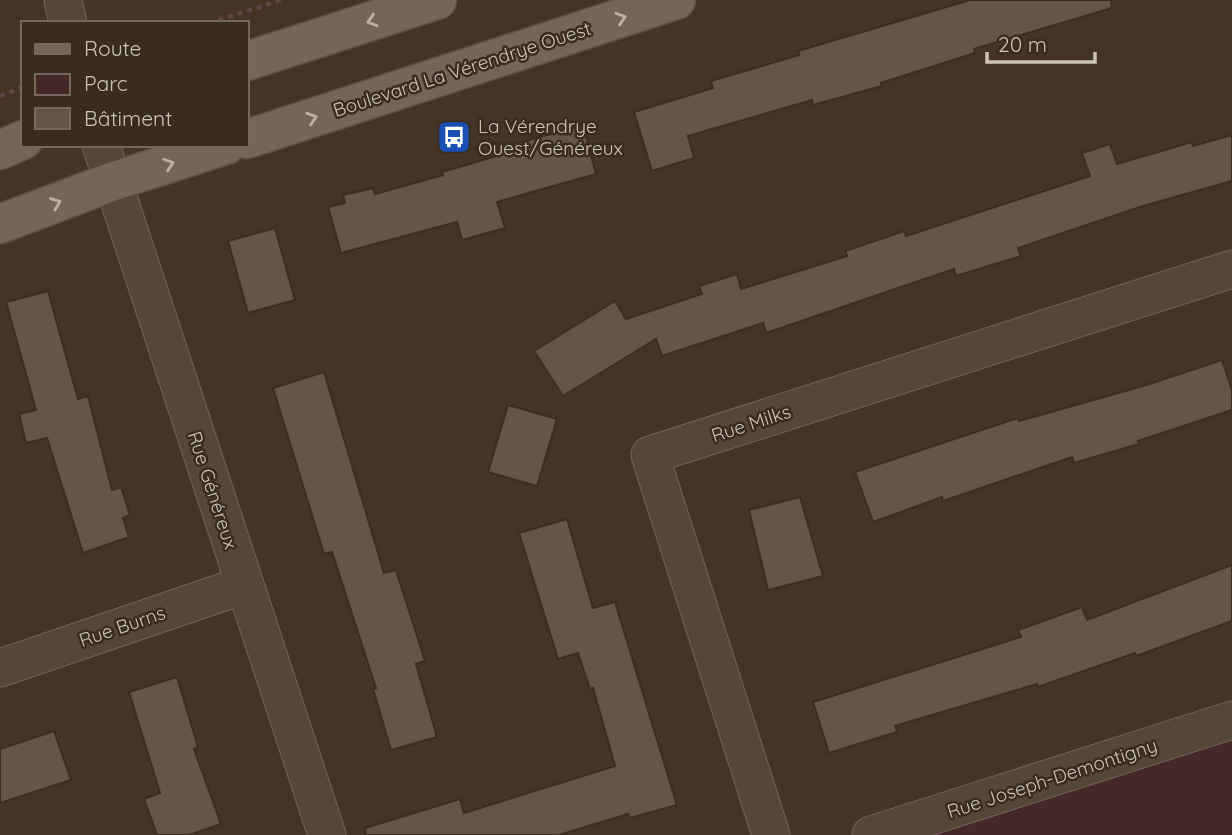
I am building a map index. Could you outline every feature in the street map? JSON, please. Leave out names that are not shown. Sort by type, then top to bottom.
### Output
[{"type":"main road","points":[[248,61],[437,0]]},
{"type":"main road","name":"Boulevard La Vérendrye Ouest","points":[[248,139],[676,0]]},
{"type":"main road","points":[[0,150],[21,141]]},
{"type":"main road","points":[[0,224],[111,182],[220,147]]},
{"type":"street","points":[[63,0],[68,21]]},
{"type":"street","name":"Rue Généreux","points":[[102,147],[327,835]]},
{"type":"street","name":"Rue Milks","points":[[771,835],[650,455],[1232,269]]},
{"type":"street","name":"Rue Burns","points":[[0,668],[244,585]]},
{"type":"street","name":"Rue Joseph-Demontigny","points":[[871,835],[1232,720]]},
{"type":"path","points":[[215,21],[281,0]]},
{"type":"path","points":[[0,96],[21,88]]},
{"type":"green space","points":[[1232,721],[1232,835],[871,835]]},
{"type":"building","points":[[970,0],[1111,0],[1112,8],[974,49],[975,53],[881,83],[882,86],[813,105],[812,100],[688,136],[694,158],[652,171],[634,112],[713,88],[711,81],[799,55],[798,51]]},
{"type":"building","points":[[583,125],[596,174],[497,202],[505,228],[462,240],[457,222],[341,253],[328,207],[345,203],[343,195],[373,188],[375,194],[443,175],[442,172],[524,148],[522,142]]},
{"type":"building","points":[[1232,135],[1232,181],[1143,206],[1018,248],[1021,256],[956,276],[954,269],[766,333],[763,323],[662,356],[656,339],[563,396],[534,351],[615,301],[626,319],[702,294],[699,286],[737,274],[741,289],[847,256],[845,251],[904,231],[906,236],[1090,176],[1082,153],[1110,144],[1117,164],[1192,142],[1193,146]]},
{"type":"building","points":[[275,228],[295,300],[248,313],[228,241]]},
{"type":"building","points":[[48,291],[78,399],[88,396],[112,490],[121,487],[130,515],[123,518],[129,537],[83,553],[47,438],[26,443],[19,414],[36,410],[6,302]]},
{"type":"building","points":[[1222,360],[1232,390],[1232,410],[1138,441],[1139,444],[1074,463],[1072,457],[943,501],[942,497],[873,522],[855,472],[1018,418],[1019,421],[1143,386]]},
{"type":"building","points":[[324,372],[384,573],[396,570],[425,661],[416,664],[437,737],[391,750],[373,689],[376,688],[332,552],[324,554],[273,388]]},
{"type":"building","points":[[508,405],[557,419],[537,486],[488,472]]},
{"type":"building","points":[[800,497],[823,576],[768,590],[749,510]]},
{"type":"building","points":[[567,519],[593,608],[615,602],[677,805],[630,818],[628,814],[559,835],[366,835],[365,828],[460,799],[464,813],[615,766],[593,688],[590,689],[578,653],[558,659],[519,533]]},
{"type":"building","points":[[1232,565],[1232,621],[1136,656],[1135,653],[1038,687],[1037,684],[895,726],[897,732],[829,753],[813,702],[1021,637],[1018,630],[1082,607],[1087,620]]},
{"type":"building","points":[[177,677],[198,747],[194,749],[221,824],[189,835],[157,835],[144,799],[160,793],[129,692]]},
{"type":"building","points":[[54,731],[71,780],[0,803],[0,749]]},
{"type":"place","name":"La Vérendrye Ouest/Généreux","points":[[454,137]]}]
